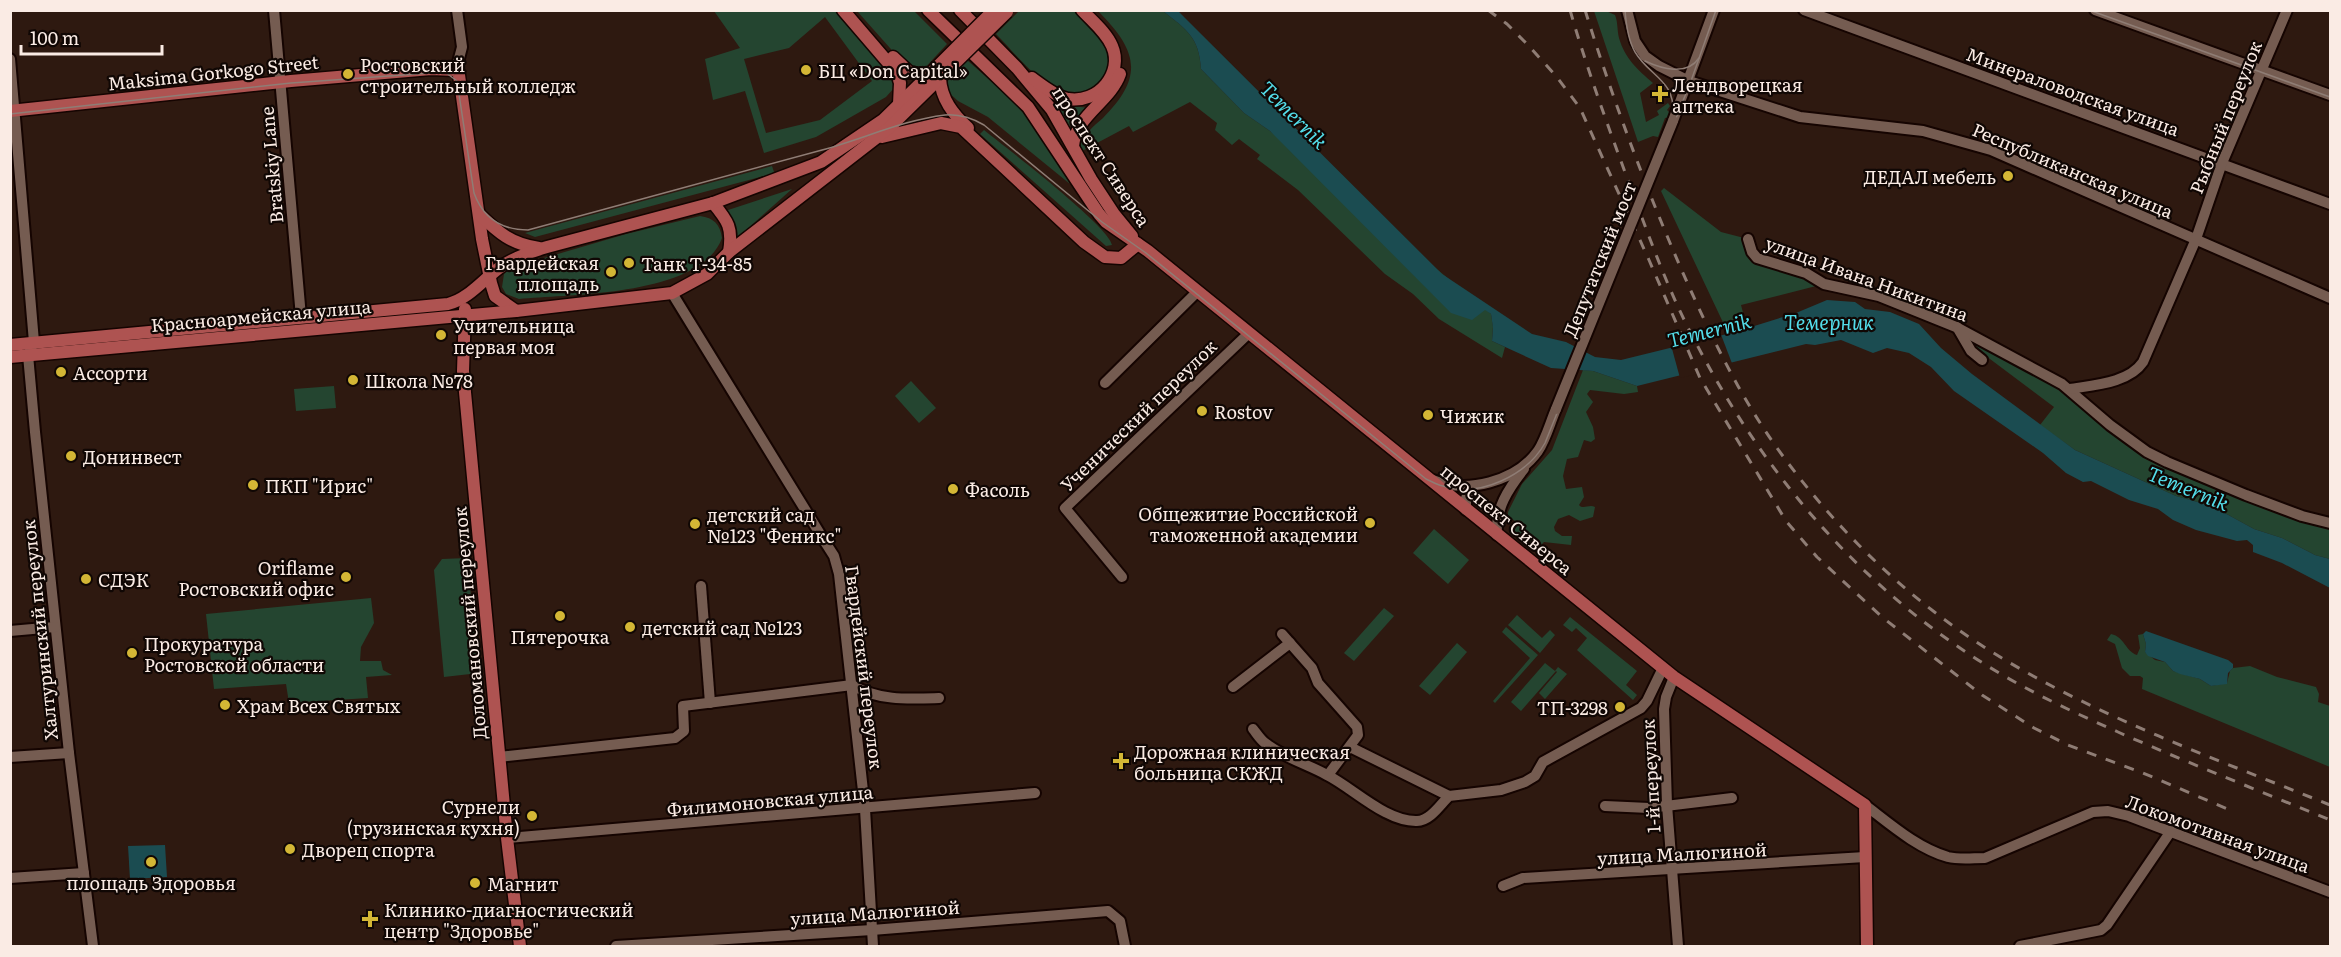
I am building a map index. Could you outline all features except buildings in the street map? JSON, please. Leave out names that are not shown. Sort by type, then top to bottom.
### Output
[{"type":"main road","points":[[843,10],[897,73],[900,83],[899,104]]},
{"type":"main road","points":[[852,10],[901,66],[909,72],[937,73]]},
{"type":"main road","name":"проспект Сиверса","points":[[928,10],[1028,107],[1106,222],[1138,244],[1674,677],[1865,805]]},
{"type":"main road","name":"проспект Сиверса","points":[[960,10],[1017,68],[1052,110],[1106,202],[1138,244]]},
{"type":"main road","points":[[456,70],[459,75],[489,276],[495,296],[516,310],[672,293],[707,274],[729,252],[876,138],[994,10]]},
{"type":"main road","points":[[1017,68],[1052,93],[1068,99],[1092,96],[1100,91],[1114,72],[1114,51],[1107,36],[1082,10]]},
{"type":"main road","points":[[1073,146],[1077,128],[1106,99],[1117,83],[1122,63],[1117,40],[1093,10]]},
{"type":"main road","points":[[466,296],[489,276],[520,256],[712,203],[821,162],[883,120],[1008,11]]},
{"type":"main road","name":"Maksima Gorkogo Street","points":[[13,111],[280,82],[430,69],[456,70]]},
{"type":"main road","points":[[937,73],[944,98],[956,116],[1087,238],[1095,249]]},
{"type":"main road","points":[[876,138],[941,123],[961,127],[1044,205],[1106,257],[1115,259],[1126,256],[1138,244]]},
{"type":"main road","points":[[712,203],[727,219],[732,235],[729,252]]},
{"type":"main road","points":[[479,214],[502,236],[522,245],[543,249]]},
{"type":"main road","name":"Красноармейская улица","points":[[10,345],[448,304],[460,301],[466,296]]},
{"type":"main road","name":"Доломановский переулок","points":[[466,296],[463,371],[507,837],[520,946]]},
{"type":"main road","name":"Красноармейская улица","points":[[10,357],[516,310]]},
{"type":"main road","points":[[1865,805],[1867,946]]},
{"type":"street","name":"Bratskiy Lane","points":[[274,10],[301,317]]},
{"type":"street","points":[[456,70],[462,47],[457,10]]},
{"type":"street","name":"Республиканская улица","points":[[1627,10],[1635,41],[1645,56],[1689,81],[1800,117],[1923,131],[1959,140],[2043,171],[2331,298]]},
{"type":"street","name":"Депутатский мост","points":[[1497,535],[1496,521],[1501,506],[1543,442],[1689,81],[1714,10]]},
{"type":"street","name":"Минераловодская улица","points":[[1804,10],[2331,204]]},
{"type":"street","points":[[2095,10],[2331,95]]},
{"type":"street","name":"Рыбный переулок","points":[[2070,389],[2115,381],[2139,368],[2196,239],[2222,163],[2287,10]]},
{"type":"street","points":[[10,59],[34,342],[28,355]]},
{"type":"street","name":"улица Ивана Никитина","points":[[1748,239],[1752,252],[1757,258],[1806,273],[1824,284],[1879,296],[1956,327],[2029,364],[2070,389],[2147,452],[2167,462],[2246,495],[2331,524]]},
{"type":"street","points":[[1105,383],[1197,292]]},
{"type":"street","name":"Гвардейский переулок","points":[[672,293],[834,556],[840,576],[865,809],[873,946]]},
{"type":"street","points":[[1956,327],[1971,351],[1982,360]]},
{"type":"street","name":"Ученический переулок","points":[[1122,577],[1065,508],[1248,334]]},
{"type":"street","name":"Халтуринский переулок","points":[[28,355],[69,753],[93,946]]},
{"type":"street","points":[[1427,477],[1445,485],[1473,486],[1505,477],[1530,461]]},
{"type":"street","points":[[1466,510],[1466,498],[1473,486]]},
{"type":"street","points":[[701,586],[710,703]]},
{"type":"street","points":[[10,631],[56,627]]},
{"type":"street","points":[[1282,634],[1312,668],[1318,683],[1357,727],[1358,734],[1328,775]]},
{"type":"street","points":[[1233,687],[1290,643]]},
{"type":"street","points":[[1350,747],[1449,796],[1501,790],[1533,778],[1543,762],[1643,706],[1663,668]]},
{"type":"street","name":"1-й переулок","points":[[1674,677],[1664,709],[1667,805],[1678,946]]},
{"type":"street","points":[[500,757],[675,738],[684,731],[683,706],[852,685],[867,695],[903,699],[939,698]]},
{"type":"street","points":[[1253,729],[1270,746],[1328,775],[1379,807],[1408,820],[1428,819],[1449,796]]},
{"type":"street","points":[[10,757],[69,753]]},
{"type":"street","name":"Филимоновская улица","points":[[507,837],[865,809],[1035,793]]},
{"type":"street","points":[[1605,806],[1649,808],[1732,798]]},
{"type":"street","name":"Локомотивная улица","points":[[1865,805],[1910,839],[1948,857],[1967,859],[1985,858],[2093,812],[2108,811],[2171,831],[2331,892]]},
{"type":"street","points":[[2019,946],[2101,930],[2107,925],[2171,831]]},
{"type":"street","name":"улица Малюгиной","points":[[1503,886],[1523,878],[1865,857]]},
{"type":"street","points":[[10,878],[84,873]]},
{"type":"street","name":"улица Малюгиной","points":[[616,946],[872,930],[1108,911],[1119,921],[1124,933],[1125,946]]},
{"type":"green space","points":[[714,11],[836,11],[892,75],[894,88],[886,97],[816,137],[764,153],[745,91],[713,100],[705,59],[740,48]],"holes":[[[825,17],[872,81],[820,120],[766,133],[744,59],[789,48]]]},
{"type":"green space","points":[[857,11],[914,11],[947,44],[923,70],[906,66]]},
{"type":"green space","points":[[1019,11],[1075,11],[1098,33],[1109,53],[1110,65],[1101,83],[1083,93],[1071,93],[1049,85],[1033,72],[996,34]]},
{"type":"green space","points":[[1098,11],[1163,11],[1179,24],[1190,35],[1198,49],[1201,69],[1244,113],[1270,131],[1491,314],[1492,341],[1505,347],[1502,358],[1439,319],[1413,294],[1385,274],[1298,190],[1257,159],[1260,155],[1239,139],[1232,145],[1215,130],[1217,123],[1190,102],[1133,132],[1129,126],[1082,151],[1080,147],[1084,138],[1116,103],[1130,76],[1131,63],[1128,51],[1121,38]]},
{"type":"green space","points":[[1594,11],[1606,11],[1615,15],[1619,38],[1628,58],[1653,83],[1640,93],[1646,122],[1659,115],[1657,111],[1668,103],[1670,106],[1667,110],[1671,114],[1670,117],[1665,118],[1658,137],[1653,136],[1638,142]]},
{"type":"green space","points":[[967,60],[1026,112],[1070,184],[988,117],[958,101],[947,91],[945,81]]},
{"type":"green space","points":[[1053,99],[1065,105],[1089,108],[1069,127],[1051,101]]},
{"type":"green space","points":[[984,130],[1076,205],[1107,236],[1112,245],[1106,246],[980,134]]},
{"type":"green space","points":[[772,166],[774,172],[768,175],[535,237],[525,233]]},
{"type":"green space","points":[[1664,188],[1721,232],[1748,239],[1752,252],[1824,284],[1741,305],[1747,328],[1728,333],[1661,191]]},
{"type":"green space","points":[[792,189],[737,238],[736,226],[725,211]]},
{"type":"green space","points":[[700,216],[716,222],[722,238],[709,257],[689,271],[663,281],[601,293],[519,299],[506,294],[502,287],[504,274],[510,268],[626,234]]},
{"type":"green space","points":[[1960,334],[2029,365],[2147,451],[2330,523],[2330,559],[2315,555],[2282,538],[2254,529],[2212,506],[2176,496],[2075,450],[2040,425],[2054,407],[1986,356],[1982,360]]},
{"type":"green space","points":[[1583,370],[1593,371],[1637,386],[1638,392],[1624,394],[1590,390],[1587,394],[1593,402],[1586,412],[1593,427],[1595,439],[1591,442],[1584,440],[1578,457],[1567,459],[1563,476],[1566,489],[1582,487],[1584,497],[1579,505],[1595,507],[1593,517],[1580,521],[1569,515],[1558,519],[1554,527],[1555,531],[1562,536],[1572,536],[1571,545],[1544,542],[1535,548],[1528,540],[1519,539],[1515,533],[1515,521],[1508,516],[1508,512],[1522,484],[1552,450]]},
{"type":"green space","points":[[911,381],[936,408],[919,423],[895,396]]},
{"type":"green space","points":[[334,386],[336,408],[296,411],[294,389]]},
{"type":"green space","points":[[1434,529],[1469,560],[1448,584],[1413,553]]},
{"type":"green space","points":[[467,558],[479,673],[444,677],[434,570],[442,559]]},
{"type":"green space","points":[[371,598],[374,623],[361,647],[360,661],[381,661],[383,670],[392,675],[366,677],[368,698],[289,703],[286,684],[214,689],[206,614]]},
{"type":"green space","points":[[1384,608],[1394,616],[1354,661],[1344,653]]},
{"type":"green space","points":[[1517,615],[1542,638],[1550,630],[1555,635],[1540,653],[1508,625]]},
{"type":"green space","points":[[1570,617],[1637,671],[1626,685],[1637,695],[1633,700],[1577,650],[1587,638],[1576,628],[1572,632],[1563,625]]},
{"type":"green space","points":[[1506,627],[1538,655],[1495,703],[1493,701],[1530,658],[1502,632]]},
{"type":"green space","points":[[2111,634],[2119,638],[2137,655],[2140,648],[2138,635],[2143,634],[2146,644],[2145,652],[2155,660],[2165,662],[2173,671],[2200,679],[2211,686],[2227,683],[2233,668],[2250,666],[2277,677],[2316,687],[2319,694],[2318,702],[2330,706],[2330,767],[2142,689],[2143,678],[2130,676],[2122,668],[2115,644],[2107,640]]},
{"type":"green space","points":[[1457,643],[1467,652],[1430,695],[1419,686]]},
{"type":"green space","points":[[1545,663],[1555,671],[1558,667],[1567,674],[1545,699],[1539,693],[1556,671],[1521,711],[1511,702]]},
{"type":"water","name":"Темерник","points":[[1163,11],[1178,11],[1442,274],[1532,334],[1566,342],[1595,357],[1621,360],[1735,332],[1796,313],[1827,300],[1855,302],[1865,309],[1890,312],[1919,324],[1941,348],[1972,374],[2075,450],[2176,496],[2212,506],[2254,529],[2282,538],[2315,555],[2330,559],[2330,588],[2282,563],[2253,552],[2253,545],[2247,540],[2237,541],[2196,530],[2173,520],[2158,509],[2129,500],[2091,481],[2083,482],[2066,473],[2043,453],[1954,391],[1931,367],[1909,353],[1887,348],[1873,353],[1841,340],[1815,345],[1806,344],[1637,386],[1593,371],[1551,368],[1492,341],[1491,314],[1485,310],[1472,320],[1451,313],[1270,131],[1244,113],[1201,69],[1198,49],[1190,35]]},
{"type":"water","points":[[2146,631],[2228,660],[2233,664],[2233,668],[2228,673],[2227,684],[2211,686],[2200,679],[2173,671],[2165,662],[2148,656],[2145,652],[2146,644],[2143,634]]},
{"type":"water","points":[[165,845],[167,877],[130,879],[128,846]]},
{"type":"pier","points":[[1720,332],[1733,366],[1680,378],[1671,345]]},
{"type":"tram line","points":[[1625,10],[1628,32],[1635,52],[1666,86],[1673,102],[1673,113]]},
{"type":"tram line","points":[[10,114],[291,83],[445,72],[457,81],[474,193],[478,202],[488,216],[502,225],[528,230],[837,146],[898,125],[945,115],[965,117],[984,125],[1102,222],[1146,253],[1426,479],[1443,486],[1472,489],[1487,486],[1515,474],[1537,455],[1545,443],[1691,81],[1716,10]]},
{"type":"tram line","points":[[2089,10],[2330,97]]},
{"type":"tram line","points":[[1645,61],[1666,68],[1681,69],[1694,64],[1699,58]]},
{"type":"railway","points":[[1488,10],[1507,24],[1528,45],[1556,76],[1580,108],[1700,378],[1786,521],[1817,557],[1882,617],[1982,695],[2034,728],[2068,745],[2143,773],[2230,810]]},
{"type":"railway","points":[[1570,10],[1629,183],[1659,263],[1685,322],[1721,388],[1749,432],[1813,516],[1849,555],[1887,592],[1928,625],[1989,667],[2025,687],[2080,715],[2144,743],[2330,820]]},
{"type":"railway","points":[[1585,10],[1608,82],[1647,187],[1691,291],[1720,352],[1752,411],[1777,448],[1846,532],[1925,605],[1984,647],[2025,671],[2067,694],[2154,734],[2330,805]]},
{"type":"place","name":"БЦ «Don Capital»","points":[[806,70]]},
{"type":"place","name":"Ростовский строительный колледж","points":[[348,74]]},
{"type":"place","name":"Лендворецкая аптека","points":[[1660,94]]},
{"type":"place","name":"ДЕДАЛ мебель","points":[[2008,176]]},
{"type":"place","name":"Танк Т-34-85","points":[[629,263]]},
{"type":"place","name":"Гвардейская площадь","points":[[611,272]]},
{"type":"place","name":"Учительница первая моя","points":[[441,335]]},
{"type":"place","name":"Ассорти","points":[[61,372]]},
{"type":"place","name":"Школа №78","points":[[353,380]]},
{"type":"place","name":"Rostov","points":[[1202,411]]},
{"type":"place","name":"Чижик","points":[[1428,415]]},
{"type":"place","name":"Донинвест","points":[[71,456]]},
{"type":"place","name":"ПКП \"Ирис\"","points":[[253,485]]},
{"type":"place","name":"Фасоль","points":[[953,489]]},
{"type":"place","name":"Общежитие Российской таможенной академии","points":[[1370,523]]},
{"type":"place","name":"детский сад №123 \"Феникс\"","points":[[695,524]]},
{"type":"place","name":"Oriflame Ростовский офис","points":[[346,577]]},
{"type":"place","name":"СДЭК","points":[[86,579]]},
{"type":"place","name":"Пятерочка","points":[[560,616]]},
{"type":"place","name":"детский сад №123","points":[[630,627]]},
{"type":"place","name":"Прокуратура Ростовской области","points":[[132,653]]},
{"type":"place","name":"Храм Всех Святых","points":[[225,705]]},
{"type":"place","name":"ТП-3298","points":[[1620,707]]},
{"type":"place","name":"Дорожная клиническая больница СКЖД","points":[[1121,761]]},
{"type":"place","name":"Сурнели (грузинская кухня)","points":[[532,816]]},
{"type":"place","name":"Дворец спорта","points":[[290,849]]},
{"type":"place","name":"площадь Здоровья","points":[[151,862]]},
{"type":"place","name":"Магнит","points":[[475,883]]},
{"type":"place","name":"Клинико-диагностический центр \"Здоровье\"","points":[[370,919]]},
{"type":"water label","name":"Temernik","points":[[1295,114]]},
{"type":"water label","name":"Temernik","points":[[1709,329]]},
{"type":"water label","name":"Temernik","points":[[2189,487]]}]
